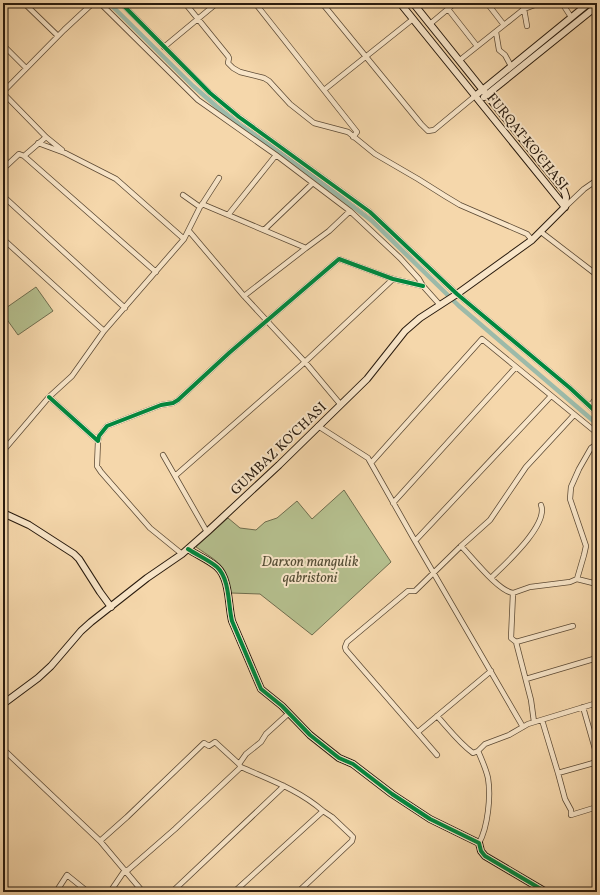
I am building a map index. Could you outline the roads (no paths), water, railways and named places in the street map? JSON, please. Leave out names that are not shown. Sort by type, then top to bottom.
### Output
[{"type":"main road","name":"FURQAT KO'CHASI","points":[[400,3],[565,207]]},
{"type":"main road","name":"FURQAT KO'CHASI","points":[[412,3],[460,60],[564,191],[566,197],[565,207]]},
{"type":"main road","points":[[475,96],[589,3]]},
{"type":"main road","points":[[480,101],[597,6]]},
{"type":"main road","name":"GUMBAZ KO'CHASI","points":[[3,704],[38,678],[51,666],[81,631],[147,578],[182,554],[207,532],[279,465],[367,379],[405,331],[420,318],[447,301],[532,240],[565,207]]},
{"type":"main road","points":[[3,513],[29,525],[74,554],[79,559],[111,607]]},
{"type":"main road","points":[[188,549],[216,566],[221,572],[228,591],[232,621],[258,683],[265,693],[288,712],[310,735],[339,758],[353,764],[392,794],[430,819],[480,842],[481,851],[485,856],[546,892]]},
{"type":"street","points":[[24,3],[58,36]]},
{"type":"street","points":[[100,3],[198,100],[276,155],[350,211],[400,258],[440,304]]},
{"type":"street","points":[[120,3],[210,93],[233,112],[370,212],[457,294],[597,413]]},
{"type":"street","points":[[184,3],[228,56],[228,63],[232,68],[247,74],[264,78],[290,104],[314,123],[348,132],[375,154],[444,196],[467,208],[527,234],[532,240]]},
{"type":"street","points":[[164,47],[217,3]]},
{"type":"street","points":[[255,3],[357,132],[353,137]]},
{"type":"street","points":[[322,3],[428,132],[434,130],[475,96]]},
{"type":"street","points":[[430,24],[455,3]]},
{"type":"street","points":[[487,3],[504,25]]},
{"type":"street","points":[[520,3],[524,9],[528,26]]},
{"type":"street","points":[[460,60],[524,9],[540,3]]},
{"type":"street","points":[[562,3],[571,17]]},
{"type":"street","points":[[65,152],[46,137],[3,93],[90,4]]},
{"type":"street","points":[[448,9],[477,46]]},
{"type":"street","points":[[324,90],[413,19]]},
{"type":"street","points":[[496,32],[499,50],[505,55],[511,66]]},
{"type":"street","points":[[3,45],[26,68]]},
{"type":"street","points":[[24,156],[46,137]]},
{"type":"street","points":[[38,143],[65,152],[116,179],[184,239]]},
{"type":"street","points":[[3,169],[20,154],[24,156],[156,272]]},
{"type":"street","points":[[228,215],[276,155]]},
{"type":"street","points":[[3,451],[49,397],[72,376],[104,331],[184,239],[201,206],[219,178]]},
{"type":"street","points":[[565,207],[584,189],[597,180]]},
{"type":"street","points":[[264,230],[313,183]]},
{"type":"street","points":[[182,195],[201,206],[228,215],[306,248]]},
{"type":"street","points":[[3,196],[125,308]]},
{"type":"street","points":[[244,296],[329,231],[350,211]]},
{"type":"street","points":[[189,231],[244,296],[267,320],[341,405]]},
{"type":"street","points":[[541,232],[597,275]]},
{"type":"street","points":[[3,239],[104,331]]},
{"type":"street","points":[[182,554],[150,528],[97,466],[99,436],[106,426],[178,400],[338,259],[393,279],[423,286]]},
{"type":"street","points":[[175,476],[304,362],[393,279]]},
{"type":"street","points":[[371,463],[483,337],[516,367],[597,433]]},
{"type":"street","points":[[393,503],[516,367]]},
{"type":"street","points":[[415,541],[551,396]]},
{"type":"street","points":[[49,397],[98,441]]},
{"type":"street","points":[[590,406],[597,397]]},
{"type":"street","points":[[437,755],[345,647],[350,638],[408,591],[415,591],[433,572],[490,520],[526,467],[574,415]]},
{"type":"street","points":[[318,426],[368,458],[524,727]]},
{"type":"street","points":[[577,579],[586,546],[570,499],[571,487],[591,448],[597,444]]},
{"type":"street","points":[[163,455],[207,532]]},
{"type":"street","points":[[491,578],[520,549],[538,523],[542,513],[541,505]]},
{"type":"street","points":[[461,546],[491,578],[506,591],[513,593],[530,587],[570,582],[577,579],[597,584]]},
{"type":"street","points":[[513,593],[511,635],[512,639],[516,642],[526,679],[534,722]]},
{"type":"street","points":[[516,642],[573,626]]},
{"type":"street","points":[[526,679],[597,658]]},
{"type":"street","points":[[418,732],[491,670]]},
{"type":"street","points":[[437,716],[462,744],[473,753],[478,751],[486,744],[509,735],[534,722],[597,703]]},
{"type":"street","points":[[583,707],[597,756]]},
{"type":"street","points":[[110,892],[125,870],[128,870],[175,829],[240,766],[246,754],[261,742],[266,734],[288,712]]},
{"type":"street","points":[[542,720],[565,799],[571,810],[571,815],[597,807]]},
{"type":"street","points":[[100,841],[204,743],[209,746],[215,742],[240,766],[304,796],[351,835],[353,839],[349,845],[298,892]]},
{"type":"street","points":[[3,749],[100,841],[143,892]]},
{"type":"street","points":[[478,751],[488,778],[489,797],[487,817],[483,837],[480,842]]},
{"type":"street","points":[[558,773],[597,762]]},
{"type":"street","points":[[172,892],[284,786]]},
{"type":"street","points":[[234,892],[323,811]]},
{"type":"street","points":[[56,892],[67,876],[88,892]]},
{"type":"waterway","points":[[109,3],[193,86],[216,106],[372,221],[459,306],[597,424]]},
{"type":"park label","name":"Darxon mangulik qabristoni","points":[[310,570]]}]
